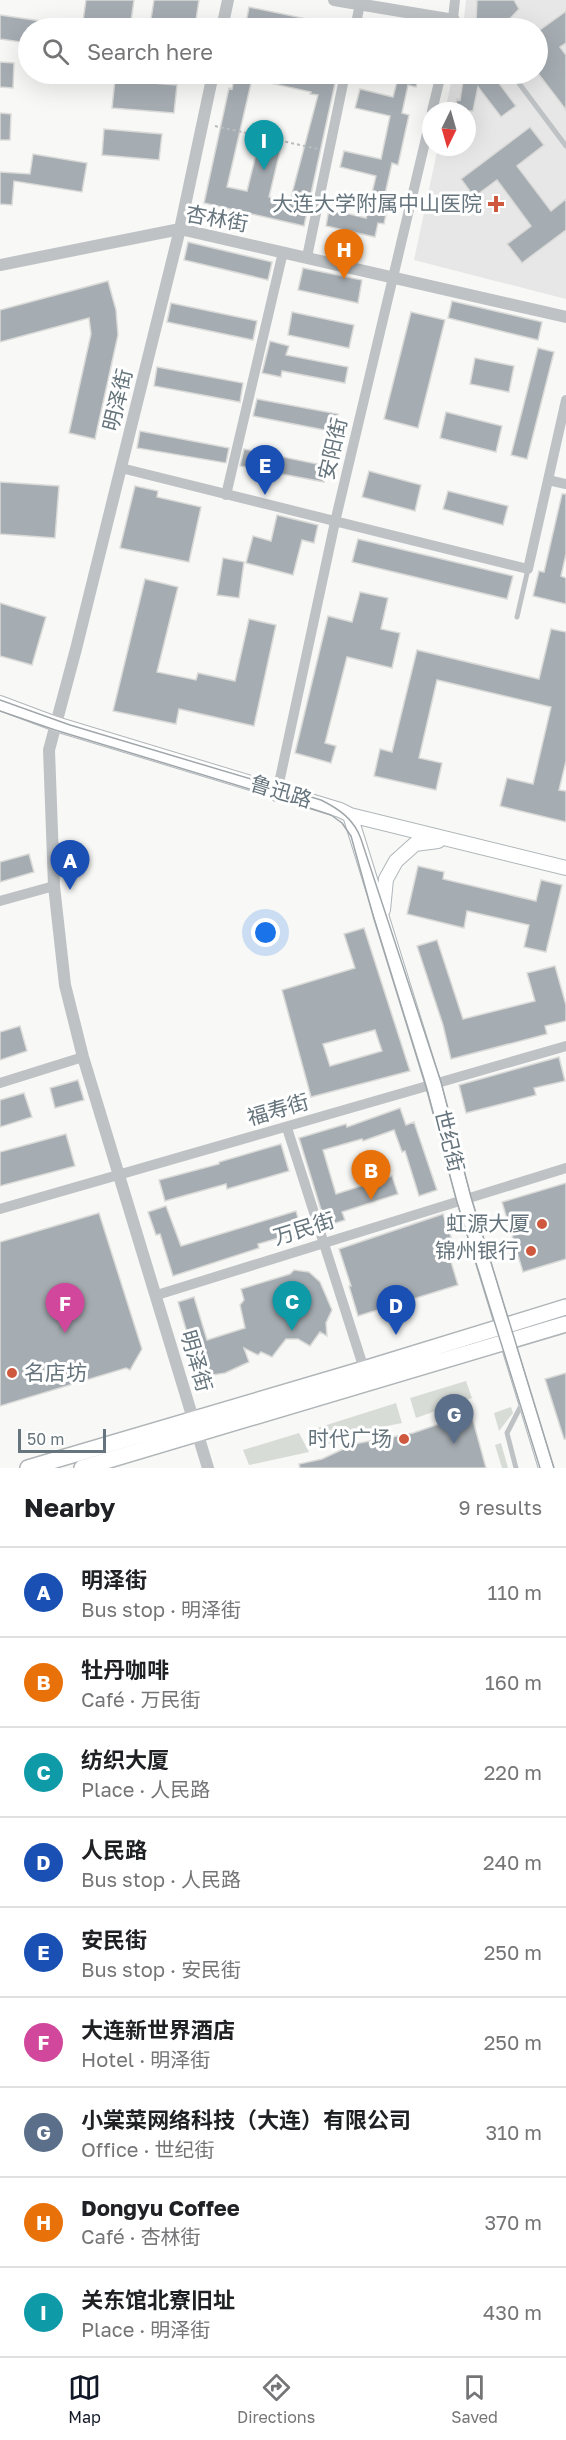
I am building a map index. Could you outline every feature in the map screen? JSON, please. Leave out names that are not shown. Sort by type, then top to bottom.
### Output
[{"type":"main road","name":"鲁迅路","points":[[0,703],[56,724],[277,794],[340,810],[350,815],[566,868]]},
{"type":"main road","name":"世纪街","points":[[350,815],[434,1085],[464,1200],[546,1468]]},
{"type":"main road","points":[[382,915],[386,879],[396,861],[415,844],[449,840]]},
{"type":"main road","points":[[82,1468],[195,1426],[364,1369],[566,1307]]},
{"type":"main road","points":[[28,1468],[195,1426],[566,1324]]},
{"type":"street","points":[[224,18],[228,0]]},
{"type":"street","points":[[334,0],[425,18]]},
{"type":"street","points":[[454,18],[455,0]]},
{"type":"street","points":[[357,18],[360,4]]},
{"type":"street","name":"明泽街","points":[[208,1468],[83,1058],[64,985],[54,886],[49,750],[180,229],[211,84]]},
{"type":"street","points":[[307,257],[343,84]]},
{"type":"street","points":[[434,102],[439,84]]},
{"type":"street","name":"安阳街","points":[[277,794],[336,522],[422,156]]},
{"type":"street","name":"杏林街","points":[[0,265],[180,229],[566,317]]},
{"type":"street","points":[[226,495],[283,252]]},
{"type":"street","points":[[121,468],[528,569],[566,400]]},
{"type":"street","points":[[548,480],[566,484]]},
{"type":"street","points":[[0,901],[54,886]]},
{"type":"street","name":"福寿街","points":[[0,1209],[566,1047]]},
{"type":"street","points":[[0,1083],[83,1058]]},
{"type":"street","points":[[287,1128],[364,1369]]},
{"type":"street","name":"万民街","points":[[157,1295],[566,1168]]},
{"type":"lane","points":[[520,84],[566,146]]},
{"type":"lane","points":[[517,617],[528,569]]},
{"type":"lane","points":[[516,1468],[507,1433],[516,1411],[524,1400]]},
{"type":"path","points":[[202,123],[329,152]]},
{"type":"shaded area","name":"大连大学附属中山医院","points":[[466,0],[566,0],[566,299],[414,260],[436,156],[476,156],[476,102],[447,102],[451,84],[548,84],[548,18],[464,18]]},
{"type":"shaded area","points":[[466,1381],[472,1398],[416,1418],[410,1398]]},
{"type":"shaded area","points":[[396,1403],[402,1423],[353,1433],[322,1447],[314,1429]]},
{"type":"shaded area","points":[[511,1407],[513,1413],[499,1431],[494,1413]]},
{"type":"shaded area","points":[[299,1433],[309,1452],[249,1465],[243,1450]]},
{"type":"shaded area","points":[[501,1443],[508,1468],[502,1468],[495,1445]]},
{"type":"building","points":[[86,0],[134,0],[131,18],[83,18]]},
{"type":"building","points":[[154,0],[199,0],[196,18],[151,18]]},
{"type":"building","points":[[477,0],[514,0],[519,9],[511,18],[476,18]]},
{"type":"building","points":[[249,7],[302,18],[247,18]]},
{"type":"building","points":[[566,11],[566,43],[560,47],[566,55],[566,110],[546,84],[548,84],[548,24]]},
{"type":"building","points":[[0,15],[20,18],[18,18],[18,42],[0,39]]},
{"type":"building","points":[[0,62],[14,63],[13,88],[0,87]]},
{"type":"building","points":[[115,84],[177,85],[174,113],[112,108]]},
{"type":"building","points":[[233,84],[251,84],[227,187],[247,191],[259,142],[281,147],[269,197],[290,201],[318,95],[275,84],[335,84],[304,226],[204,203],[229,88],[232,89]]},
{"type":"building","points":[[396,84],[417,84],[416,87],[408,85],[402,113],[409,115],[398,165],[392,163],[385,194],[390,195],[384,224],[378,223],[375,237],[326,226],[329,209],[366,218],[376,176],[340,167],[344,151],[381,159],[390,116],[355,108],[360,89],[393,97]]},
{"type":"building","points":[[462,84],[500,84],[516,106],[501,117],[478,87],[475,102],[456,102],[457,99],[460,100]]},
{"type":"building","points":[[0,113],[11,114],[10,140],[0,140]]},
{"type":"building","points":[[530,127],[544,145],[517,166],[551,211],[566,199],[566,230],[522,263],[507,244],[531,226],[497,180],[474,197],[461,179]]},
{"type":"building","points":[[104,129],[162,134],[159,160],[102,155]]},
{"type":"building","points":[[33,154],[87,163],[82,192],[14,181],[12,205],[0,204],[0,172],[30,174]]},
{"type":"building","points":[[188,242],[272,262],[268,280],[184,260]]},
{"type":"building","points":[[303,268],[362,280],[358,303],[298,290]]},
{"type":"building","points":[[108,281],[116,310],[118,335],[95,439],[69,433],[91,334],[89,318],[0,342],[0,310]]},
{"type":"building","points":[[452,301],[542,322],[538,340],[448,318]]},
{"type":"building","points":[[171,303],[257,321],[253,340],[167,322]]},
{"type":"building","points":[[292,312],[354,325],[349,348],[288,335]]},
{"type":"building","points":[[411,312],[445,320],[418,428],[384,419]]},
{"type":"building","points":[[270,341],[289,346],[286,355],[348,367],[345,383],[282,371],[281,377],[262,373]]},
{"type":"building","points":[[538,348],[554,352],[527,459],[511,455]]},
{"type":"building","points":[[475,358],[514,366],[509,392],[470,384]]},
{"type":"building","points":[[157,367],[243,383],[240,402],[154,386]]},
{"type":"building","points":[[257,399],[338,414],[335,432],[253,416]]},
{"type":"building","points":[[446,412],[502,426],[496,452],[440,438]]},
{"type":"building","points":[[140,431],[229,448],[226,463],[137,448]]},
{"type":"building","points":[[244,449],[327,466],[324,482],[240,466]]},
{"type":"building","points":[[369,471],[421,485],[415,511],[362,497]]},
{"type":"building","points":[[0,482],[59,486],[55,538],[0,534]]},
{"type":"building","points":[[135,486],[158,491],[157,497],[201,507],[189,562],[120,548]]},
{"type":"building","points":[[448,491],[508,506],[503,525],[443,509]]},
{"type":"building","points":[[562,494],[566,494],[566,554],[561,576],[566,578],[566,604],[533,596],[539,571],[544,572]]},
{"type":"building","points":[[277,515],[318,525],[314,543],[302,540],[293,575],[246,563],[253,536],[271,541]]},
{"type":"building","points":[[358,539],[513,576],[507,599],[352,562]]},
{"type":"building","points":[[223,558],[244,562],[239,598],[217,595]]},
{"type":"building","points":[[145,579],[178,587],[157,672],[196,680],[198,673],[235,681],[249,619],[276,625],[254,726],[179,709],[176,724],[113,711]]},
{"type":"building","points":[[360,592],[388,598],[381,629],[400,633],[392,668],[347,657],[325,743],[336,746],[331,763],[295,753],[328,616],[352,622]]},
{"type":"building","points":[[0,603],[46,617],[32,665],[0,656]]},
{"type":"building","points":[[551,629],[566,632],[566,761],[559,790],[566,791],[566,822],[500,806],[507,778],[533,784],[551,707],[437,680],[419,758],[442,763],[436,790],[374,776],[380,749],[392,752],[417,650],[539,679]]},
{"type":"building","points":[[29,854],[34,872],[0,882],[0,862]]},
{"type":"building","points":[[418,866],[444,872],[443,879],[536,901],[541,880],[562,885],[546,952],[524,947],[529,925],[467,911],[464,928],[407,914]]},
{"type":"building","points":[[364,928],[410,1071],[311,1097],[282,990],[355,968],[344,934]],"holes":[[[375,1030],[382,1051],[330,1066],[323,1044]]]},
{"type":"building","points":[[437,940],[463,1019],[535,1001],[527,973],[555,966],[566,1005],[566,1021],[545,1026],[547,1034],[451,1059],[443,1025],[417,946]]},
{"type":"building","points":[[20,1026],[27,1051],[0,1060],[0,1032]]},
{"type":"building","points":[[559,1057],[565,1081],[534,1088],[536,1095],[466,1113],[459,1085]]},
{"type":"building","points":[[78,1080],[84,1100],[55,1108],[50,1088]]},
{"type":"building","points":[[24,1093],[32,1117],[0,1127],[0,1100]]},
{"type":"building","points":[[400,1108],[406,1125],[414,1122],[437,1190],[419,1196],[405,1151],[402,1152],[394,1130],[363,1141],[362,1139],[323,1150],[336,1194],[392,1176],[398,1194],[342,1212],[345,1220],[326,1226],[299,1138],[346,1124],[347,1127]]},
{"type":"building","points":[[66,1134],[75,1166],[0,1186],[0,1152]]},
{"type":"building","points":[[281,1144],[289,1171],[227,1189],[226,1184],[165,1201],[159,1180]]},
{"type":"building","name":"虹源大厦","points":[[566,1183],[566,1259],[523,1272],[502,1202]]},
{"type":"building","points":[[166,1206],[181,1246],[296,1211],[303,1236],[287,1241],[286,1236],[258,1244],[259,1248],[173,1276],[160,1234],[156,1235],[148,1212]]},
{"type":"building","points":[[99,1213],[142,1349],[130,1370],[126,1368],[0,1406],[0,1242]]},
{"type":"building","points":[[443,1214],[452,1240],[445,1242],[458,1285],[358,1316],[339,1249]]},
{"type":"building","points":[[294,1270],[309,1272],[320,1282],[332,1310],[326,1323],[327,1336],[320,1332],[310,1346],[298,1339],[286,1339],[272,1357],[261,1352],[258,1355],[244,1348],[249,1362],[225,1373],[200,1377],[178,1302],[194,1297],[207,1340],[245,1328],[240,1305],[244,1300],[241,1289],[290,1274]]},
{"type":"building","points":[[566,1373],[566,1439],[564,1439],[545,1379]]},
{"type":"building","name":"时代广场","points":[[471,1413],[486,1468],[300,1468],[299,1464],[322,1459],[354,1444],[413,1433]]},
{"type":"tram line","points":[[0,700],[70,725],[321,800],[350,820],[361,839],[441,1082],[471,1197],[554,1468]]},
{"type":"tram line","points":[[0,711],[331,815],[342,823],[351,836],[426,1087],[457,1202],[540,1468]]},
{"type":"place","name":"关东馆北寮旧址","points":[[264,170]]},
{"type":"place","name":"大连大学附属中山医院","points":[[496,204]]},
{"type":"place","name":"Dongyu Coffee","points":[[344,279]]},
{"type":"place","name":"安民街","points":[[265,495]]},
{"type":"place","name":"明泽街","points":[[70,890]]},
{"type":"place","name":"牡丹咖啡","points":[[371,1200]]},
{"type":"place","name":"虹源大厦","points":[[542,1224]]},
{"type":"place","name":"锦州银行","points":[[531,1251]]},
{"type":"place","name":"纺织大厦","points":[[292,1331]]},
{"type":"place","name":"大连新世界酒店","points":[[65,1333]]},
{"type":"place","name":"人民路","points":[[396,1335]]},
{"type":"place","name":"名店坊","points":[[12,1373]]},
{"type":"place","name":"时代广场","points":[[404,1439]]},
{"type":"place","name":"小棠菜网络科技（大连）有限公司","points":[[454,1444]]}]
